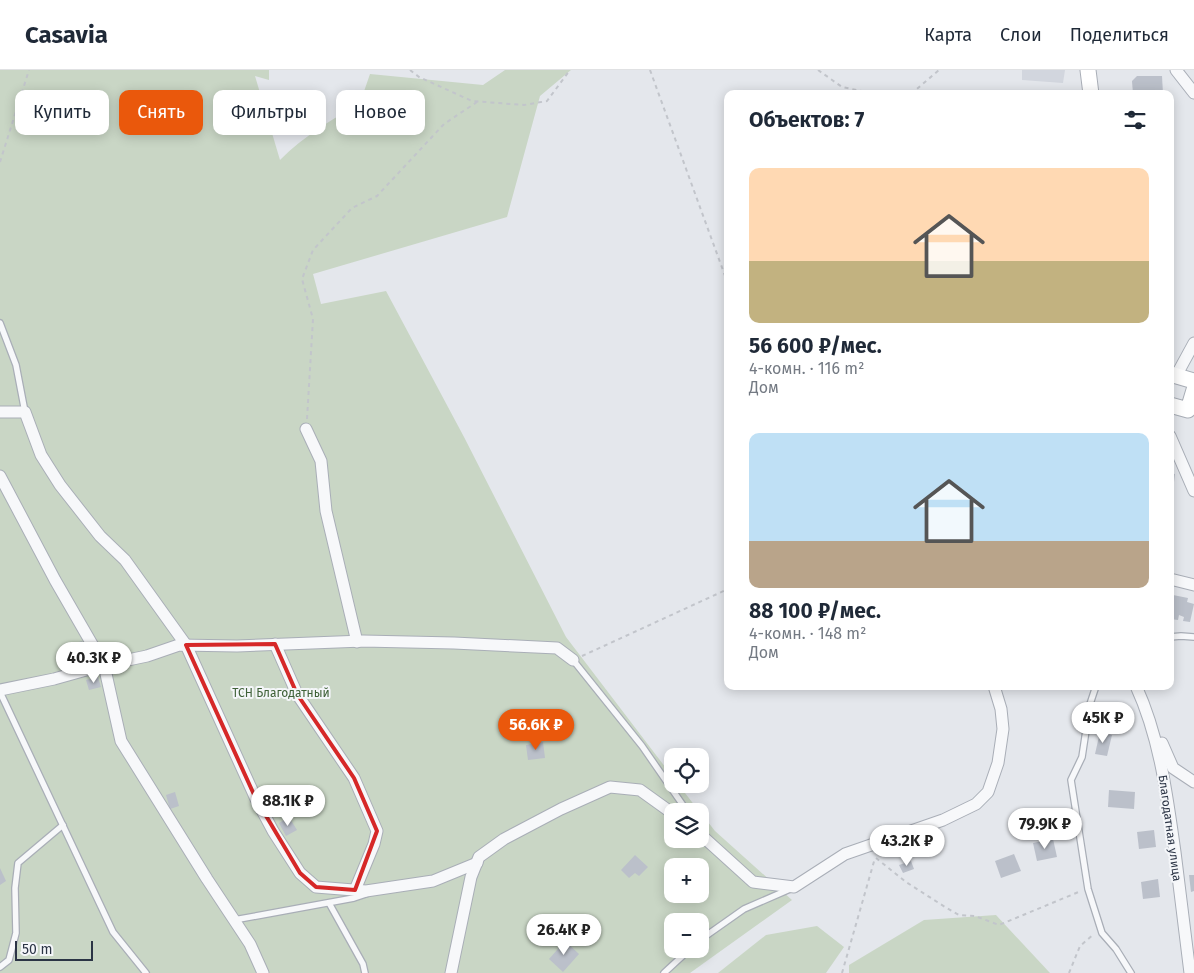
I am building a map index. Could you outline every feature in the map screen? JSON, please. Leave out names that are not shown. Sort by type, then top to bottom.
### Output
[{"type":"street","points":[[1088,70],[1090,90]]},
{"type":"street","points":[[1176,70],[1194,93]]},
{"type":"street","points":[[1174,373],[1194,343]]},
{"type":"street","points":[[1174,375],[1194,381]]},
{"type":"street","points":[[1174,406],[1188,410],[1194,390]]},
{"type":"street","points":[[0,412],[25,412],[41,455],[60,486],[100,536],[125,560],[186,645],[256,799],[273,831],[300,873],[316,887],[366,891],[433,881],[477,864]]},
{"type":"street","points":[[306,429],[320,461],[326,511],[358,642]]},
{"type":"street","points":[[1174,445],[1194,491]]},
{"type":"street","points":[[0,476],[55,580],[104,665],[122,741],[250,944],[263,973]]},
{"type":"street","points":[[1174,581],[1194,585]]},
{"type":"street","points":[[0,691],[147,656],[179,645],[358,642],[454,643],[557,648],[573,660]]},
{"type":"street","points":[[275,644],[297,694],[354,778],[377,831],[374,844],[355,890]]},
{"type":"street","points":[[709,842],[752,882],[794,887],[845,854],[943,820],[976,804],[988,792],[998,763],[1003,729],[1001,709],[995,690]]},
{"type":"street","name":"Благодатная улица","points":[[1138,690],[1144,703],[1158,748],[1167,798],[1190,973]]},
{"type":"street","points":[[1144,703],[1173,768],[1194,782]]},
{"type":"street","points":[[451,973],[471,877],[479,857],[504,839],[561,809],[610,787],[640,790],[664,807]]},
{"type":"lane","points":[[0,323],[16,365],[25,412]]},
{"type":"lane","points":[[1174,637],[1194,637]]},
{"type":"lane","points":[[573,660],[642,746],[681,803]]},
{"type":"lane","points":[[1095,690],[1090,704],[1082,756],[1071,780],[1088,889],[1100,928],[1131,973]]},
{"type":"lane","points":[[0,691],[113,932],[146,973]]},
{"type":"lane","points":[[0,967],[9,960],[16,933],[15,888],[18,863],[63,825]]},
{"type":"lane","points":[[709,934],[744,909],[794,887]]},
{"type":"lane","points":[[234,920],[354,898],[377,889]]},
{"type":"lane","points":[[329,903],[363,964],[365,973]]},
{"type":"lane","points":[[664,973],[680,958]]},
{"type":"path","points":[[0,162],[29,70]]},
{"type":"path","points":[[410,70],[418,77],[472,101],[524,106],[548,101],[570,70]]},
{"type":"path","points":[[650,70],[724,273]]},
{"type":"path","points":[[818,70],[842,87],[857,90]]},
{"type":"path","points":[[916,90],[939,70]]},
{"type":"path","points":[[306,429],[313,319],[302,280],[314,250],[352,208],[378,196],[444,124],[477,102]]},
{"type":"path","points":[[573,660],[724,591]]},
{"type":"path","points":[[868,846],[876,858],[906,882],[945,908],[959,915],[975,916],[999,924],[1088,889]]},
{"type":"path","points":[[842,973],[876,858]]},
{"type":"path","points":[[1070,973],[1080,946],[1100,928]]},
{"type":"highlighted area","points":[[275,644],[297,694],[354,778],[377,831],[355,890],[316,887],[300,873],[256,799],[186,645]]},
{"type":"shaded area","points":[[1022,70],[1065,70],[1063,83],[1022,80]]},
{"type":"green space","name":"ТСН Благодатный","points":[[0,70],[269,70],[269,80],[255,76],[259,90],[213,90],[213,135],[273,135],[280,160],[309,135],[326,135],[326,123],[336,117],[336,135],[425,135],[425,90],[364,90],[370,74],[483,85],[505,70],[571,70],[540,96],[507,217],[313,274],[321,304],[386,291],[464,437],[566,637],[664,766],[664,793],[685,793],[693,803],[664,803],[664,848],[709,848],[709,823],[715,831],[792,900],[690,973],[0,973]]},
{"type":"green space","points":[[996,915],[1050,973],[849,973],[849,965],[924,920]]},
{"type":"green space","points":[[817,926],[844,947],[826,973],[718,973],[766,935]]},
{"type":"building","points":[[1137,76],[1162,76],[1163,90],[1133,90],[1132,81]]},
{"type":"building","points":[[1174,595],[1188,598],[1187,602],[1194,604],[1190,622],[1183,621],[1184,617],[1179,615],[1178,620],[1174,620]]},
{"type":"building","points":[[82,641],[84,649],[70,654],[67,646]]},
{"type":"building","points":[[98,677],[101,687],[89,690],[86,680]]},
{"type":"building","points":[[1094,702],[1104,703],[1103,719],[1093,718]]},
{"type":"building","points":[[1100,732],[1112,735],[1107,756],[1095,754]]},
{"type":"building","points":[[543,742],[545,758],[528,760],[526,745]]},
{"type":"building","points":[[1109,790],[1135,792],[1134,809],[1108,807]]},
{"type":"building","points":[[175,792],[179,806],[170,809],[166,795]]},
{"type":"building","points":[[289,817],[297,830],[286,836],[279,823]]},
{"type":"building","points":[[1154,830],[1156,847],[1139,849],[1137,832]]},
{"type":"building","points":[[1053,839],[1057,857],[1037,861],[1033,843]]},
{"type":"building","points":[[1014,854],[1021,871],[1001,878],[995,861]]},
{"type":"building","points":[[635,855],[648,867],[639,876],[635,873],[629,878],[621,870]]},
{"type":"building","points":[[911,861],[914,869],[903,873],[899,865]]},
{"type":"building","points":[[0,868],[6,881],[0,885]]},
{"type":"building","points":[[1189,875],[1194,875],[1194,891],[1191,892]]},
{"type":"building","points":[[1158,879],[1160,897],[1143,899],[1141,882]]},
{"type":"building","points":[[565,941],[579,954],[563,972],[549,959]]}]
